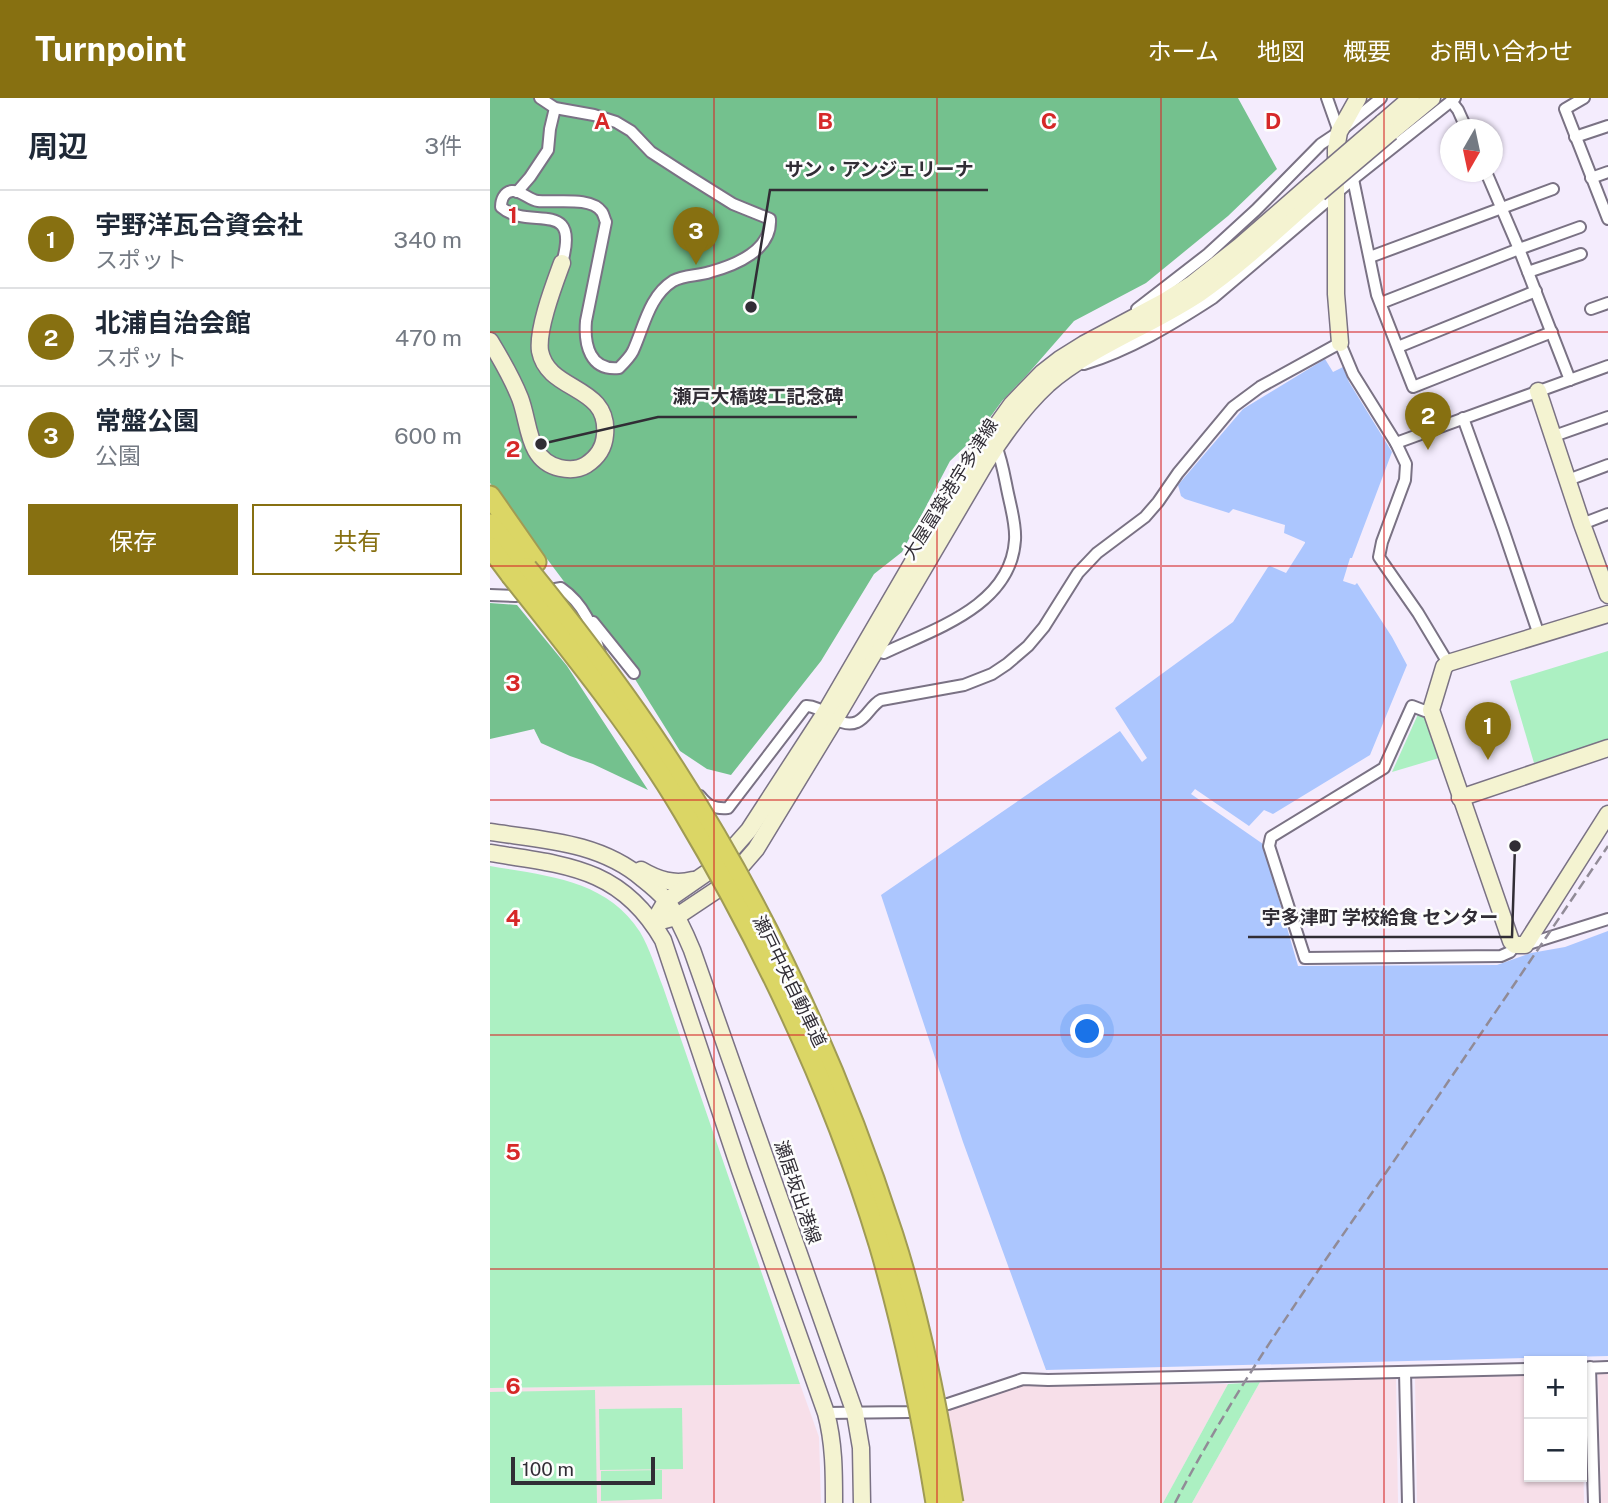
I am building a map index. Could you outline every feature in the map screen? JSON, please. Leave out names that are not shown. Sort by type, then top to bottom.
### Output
[{"type":"highway","points":[[490,496],[520,570]]},
{"type":"highway","points":[[490,524],[520,570]]},
{"type":"highway","points":[[490,547],[520,570]]},
{"type":"highway","points":[[490,559],[520,570]]},
{"type":"highway","name":"瀬戸中央自動車道","points":[[520,570],[573,653],[632,733],[682,809],[771,972],[811,1058],[878,1244],[903,1334],[924,1426],[936,1503]]},
{"type":"highway","name":"瀬戸中央自動車道","points":[[520,570],[593,636],[740,881],[785,967],[825,1053],[861,1144],[893,1237],[919,1331],[953,1503]]},
{"type":"main road","points":[[1340,343],[1322,191],[1328,147],[1358,98]]},
{"type":"main road","name":"大屋冨築港宇多津線","points":[[991,442],[1035,396],[1069,368],[1150,323],[1223,276],[1322,191],[1387,127],[1412,98]]},
{"type":"main road","name":"大屋冨築港宇多津線","points":[[1387,127],[1432,98]]},
{"type":"main road","name":"大屋冨築港宇多津線","points":[[653,923],[677,917],[715,891],[730,879],[756,849],[830,716],[1012,404],[1042,373],[1084,344],[1192,284],[1240,246],[1322,191]]},
{"type":"main road","points":[[490,341],[513,383],[525,413],[535,451],[541,458],[557,468],[567,469],[576,469],[593,460],[604,442],[605,423],[602,413],[588,395],[555,377],[543,360],[540,349],[543,324],[562,263]]},
{"type":"main road","points":[[1538,391],[1582,524],[1603,565],[1608,595]]},
{"type":"main road","name":"大屋冨築港宇多津線","points":[[653,923],[666,901],[705,875],[749,830],[876,650],[930,546]]},
{"type":"main road","points":[[1608,614],[1448,663],[1444,667],[1431,710],[1511,941],[1520,945],[1608,814]]},
{"type":"main road","points":[[1460,798],[1608,748]]},
{"type":"main road","points":[[490,832],[584,847],[622,859],[652,876],[670,882],[687,881],[705,875]]},
{"type":"main road","points":[[584,847],[623,863],[648,882],[666,901]]},
{"type":"main road","points":[[490,853],[569,866],[596,876],[632,900],[653,923],[663,940],[740,1170],[826,1413],[833,1449],[834,1503]]},
{"type":"main road","name":"瀬居坂出港線","points":[[666,901],[677,917],[696,962],[856,1413],[861,1448],[862,1503]]},
{"type":"street","points":[[540,98],[555,108],[617,122],[631,131],[651,152],[685,174],[733,204],[770,219],[768,236],[754,252],[737,263],[673,281],[659,295],[643,323],[632,354],[620,368],[610,369],[597,364],[584,335],[606,222],[601,210],[580,202],[535,201],[517,192],[505,194],[501,207],[507,213],[552,219],[563,226],[567,246],[562,263]]},
{"type":"street","points":[[1326,98],[1339,132],[1381,98]]},
{"type":"street","points":[[1584,98],[1565,109],[1608,219]]},
{"type":"street","points":[[1322,191],[1353,179],[1453,99],[1462,119]]},
{"type":"street","points":[[517,192],[548,150],[555,108]]},
{"type":"street","points":[[1576,137],[1608,126]]},
{"type":"street","points":[[1107,332],[1179,278],[1328,147]]},
{"type":"street","points":[[1591,178],[1608,172]]},
{"type":"street","points":[[1353,179],[1377,295],[1413,387],[1552,332]]},
{"type":"street","points":[[1490,182],[1570,380]]},
{"type":"street","points":[[1370,257],[1501,208],[1548,187]]},
{"type":"street","points":[[1381,303],[1580,228]]},
{"type":"street","points":[[1528,272],[1581,254]]},
{"type":"street","points":[[1398,347],[1536,291]]},
{"type":"street","points":[[1591,309],[1608,303]]},
{"type":"street","points":[[587,615],[606,680],[625,711],[663,734],[685,774],[707,805],[716,809],[728,808],[806,706],[812,706],[849,724],[855,723],[881,700],[964,685],[992,674],[1007,664],[1028,646],[1044,627],[1078,573],[1097,553],[1145,517],[1233,407],[1260,387],[1340,343],[1353,374],[1406,464],[1405,480],[1378,557],[1418,613],[1448,663]]},
{"type":"street","points":[[1396,443],[1608,366]]},
{"type":"street","points":[[1554,436],[1608,417]]},
{"type":"street","points":[[1463,418],[1539,635]]},
{"type":"street","points":[[876,650],[884,653],[970,611],[992,592],[1008,569],[1015,540],[1014,523],[1001,457],[991,442]]},
{"type":"street","points":[[1568,480],[1608,465]]},
{"type":"street","points":[[1582,524],[1608,514]]},
{"type":"street","points":[[490,595],[515,596],[561,589],[571,595],[635,673]]},
{"type":"street","points":[[1431,710],[1425,711],[1412,706],[1384,768],[1271,837],[1269,846],[1305,958],[1501,956],[1520,945],[1608,919]]},
{"type":"street","points":[[1587,1368],[1608,1367]]},
{"type":"street","points":[[826,1413],[910,1412],[929,1409],[1023,1379],[1524,1369]]},
{"type":"street","points":[[1405,1372],[1408,1503]]},
{"type":"street","points":[[1587,1385],[1594,1503]]},
{"type":"shaded area","points":[[1608,1373],[1608,1503],[1601,1503],[1598,1374]]},
{"type":"shaded area","points":[[1524,1376],[1524,1482],[1584,1482],[1584,1503],[1417,1503],[1415,1377]]},
{"type":"shaded area","points":[[1396,1378],[1398,1503],[1192,1503],[1260,1382]]},
{"type":"shaded area","points":[[800,1384],[819,1437],[821,1503],[490,1503],[490,1388]]},
{"type":"shaded area","points":[[1228,1384],[1163,1503],[963,1503],[948,1410],[1015,1386]]},
{"type":"green space","points":[[490,98],[1238,98],[1277,169],[1228,216],[1146,283],[1074,321],[1002,401],[977,435],[950,461],[902,552],[874,574],[821,661],[731,775],[707,769],[680,751],[623,660],[490,483]]},
{"type":"green space","points":[[490,603],[517,605],[567,666],[648,790],[541,743],[534,729],[490,739]]},
{"type":"green space","points":[[1608,651],[1608,740],[1534,763],[1510,681]]},
{"type":"green space","points":[[1419,712],[1426,715],[1439,758],[1392,772]]},
{"type":"green space","points":[[490,866],[553,877],[592,890],[626,914],[640,932],[663,987],[800,1384],[490,1388]]},
{"type":"green space","points":[[1260,1382],[1192,1503],[1163,1503],[1228,1384]]},
{"type":"green space","points":[[595,1390],[597,1503],[490,1503],[490,1392]]},
{"type":"green space","points":[[682,1408],[683,1469],[600,1470],[599,1409]]},
{"type":"green space","points":[[662,1470],[662,1499],[601,1501],[601,1471]]},
{"type":"water","points":[[1325,359],[1333,372],[1343,367],[1349,382],[1392,452],[1343,581],[1355,585],[1357,583],[1407,665],[1370,755],[1273,814],[1264,810],[1249,826],[1195,789],[1191,794],[1263,844],[1298,966],[1497,965],[1531,953],[1565,947],[1608,931],[1608,1356],[1046,1370],[963,1142],[881,895],[1120,731],[1142,762],[1147,758],[1115,708],[1233,622],[1268,567],[1286,573],[1305,542],[1284,533],[1285,525],[1233,509],[1229,513],[1185,499],[1181,496],[1178,485],[1243,409]]},
{"type":"railway","points":[[1175,1503],[1198,1460],[1275,1335],[1608,846]]},
{"type":"place","name":"常盤公園","points":[[696,265]]},
{"type":"place","name":"サン・アンジェリーナ","points":[[751,307]]},
{"type":"place","name":"瀬戸大橋竣工記念碑","points":[[541,444]]},
{"type":"place","name":"北浦自治会館","points":[[1428,450]]},
{"type":"place","name":"宇野洋瓦合資会社","points":[[1488,760]]},
{"type":"place","name":"宇多津町 学校給食 センター","points":[[1515,846]]}]
